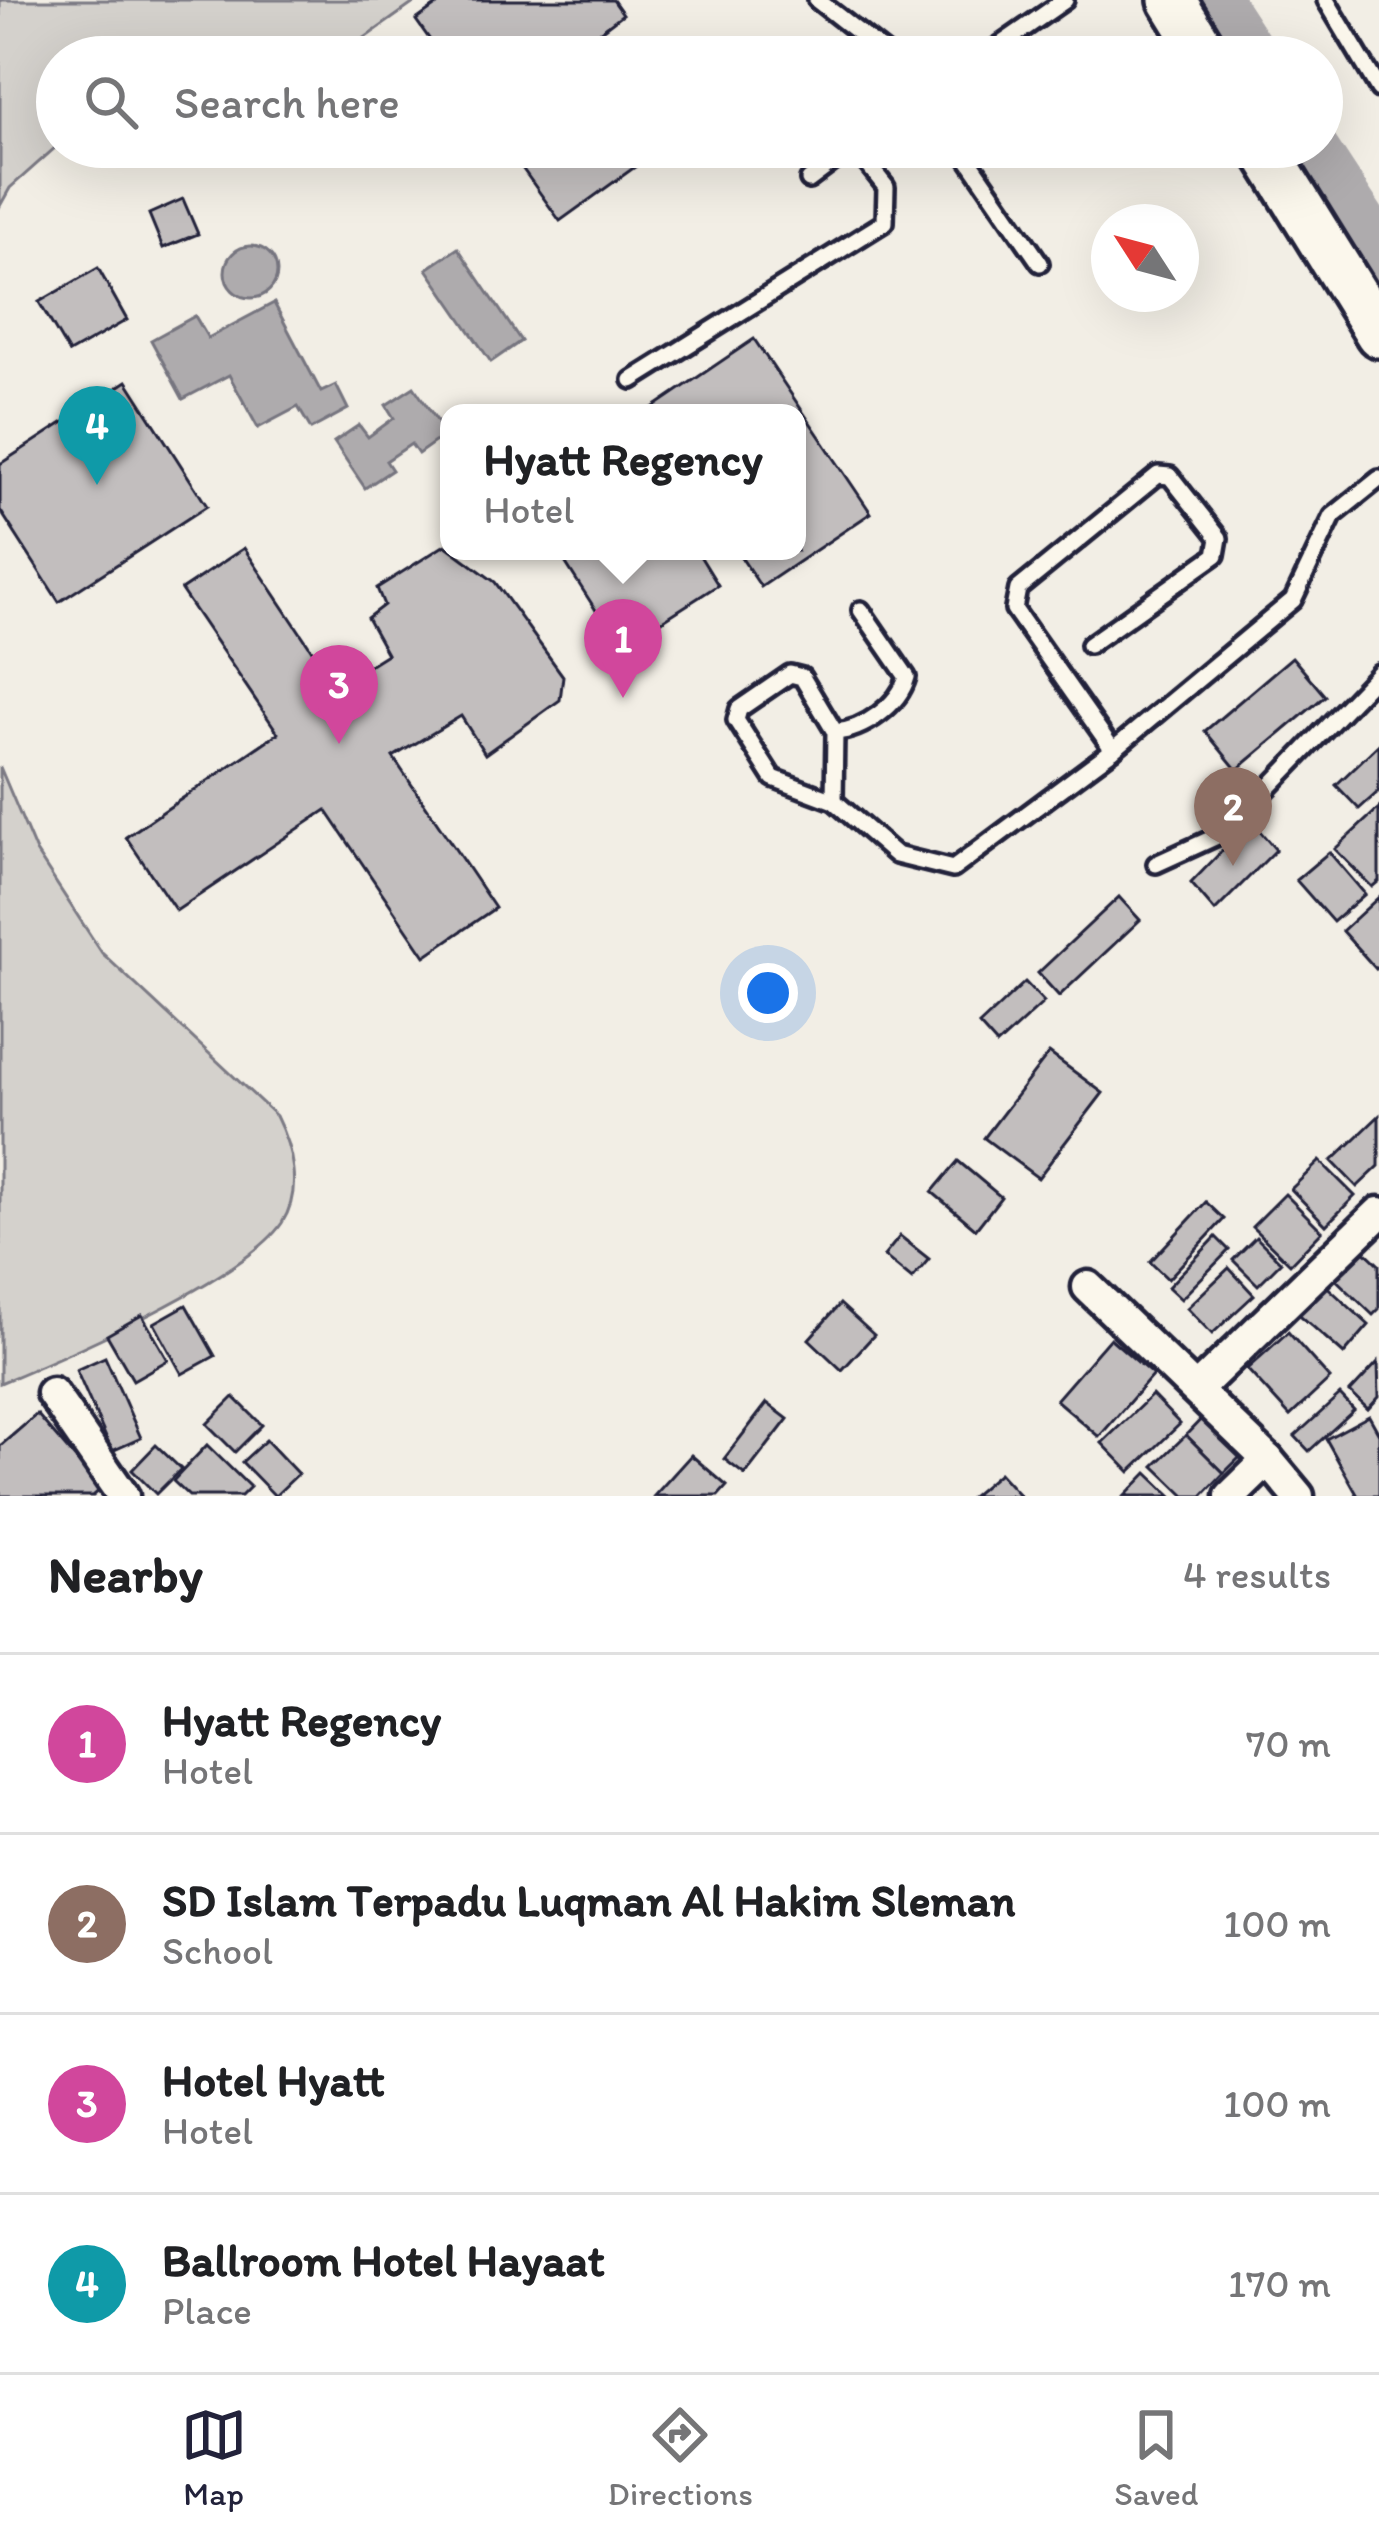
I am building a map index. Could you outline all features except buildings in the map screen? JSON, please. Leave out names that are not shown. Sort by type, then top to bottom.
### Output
[{"type":"main road","points":[[1172,0],[1194,36]]},
{"type":"main road","points":[[1276,168],[1379,334]]},
{"type":"street","points":[[1197,1389],[1379,1213]]},
{"type":"street","points":[[1088,1287],[1197,1389],[1298,1496]]},
{"type":"street","points":[[52,1393],[123,1496]]},
{"type":"street","points":[[1231,1496],[1268,1460]]},
{"type":"lane","points":[[817,0],[863,36]]},
{"type":"lane","points":[[1013,36],[1065,0]]},
{"type":"lane","points":[[1326,0],[1379,89]]},
{"type":"lane","points":[[809,180],[825,168]]},
{"type":"lane","points":[[632,380],[885,222],[886,187],[871,168]]},
{"type":"lane","points":[[974,168],[1040,263]]},
{"type":"lane","points":[[1089,645],[1216,556],[1219,538],[1170,476],[1158,475],[1018,590],[1014,609],[1113,750]]},
{"type":"lane","points":[[834,801],[835,732],[796,674],[736,714],[773,778],[834,801],[896,855],[953,868],[1113,750],[1293,600],[1333,516],[1379,479]]},
{"type":"lane","points":[[835,732],[853,731],[902,695],[907,677],[861,610]]},
{"type":"lane","points":[[1156,864],[1226,832],[1379,673]]},
{"type":"shaded area","points":[[0,0],[418,0],[367,36],[36,36],[36,165],[10,188],[0,206]]},
{"type":"shaded area","points":[[251,246],[270,253],[277,272],[270,291],[251,298],[232,291],[225,272],[232,253]]},
{"type":"shaded area","points":[[458,248],[521,341],[491,362],[427,269]]},
{"type":"shaded area","points":[[274,303],[321,392],[336,385],[348,409],[311,429],[298,407],[258,428],[229,375],[183,399],[151,340],[195,316],[208,338]]},
{"type":"shaded area","points":[[414,387],[440,425],[440,438],[418,454],[411,444],[386,461],[392,470],[365,488],[334,442],[359,425],[368,437],[394,418],[386,405]]},
{"type":"shaded area","points":[[0,767],[36,852],[102,953],[276,1116],[287,1142],[294,1183],[282,1223],[231,1267],[152,1314],[0,1383]]},
{"type":"waterway","points":[[1212,0],[1235,36]]},
{"type":"waterway","points":[[1322,168],[1379,255]]},
{"type":"place","name":"Ballroom Hotel Hayaat","points":[[97,485]]},
{"type":"place","name":"Hyatt Regency","points":[[623,698]]},
{"type":"place","name":"Hotel Hyatt","points":[[339,744]]},
{"type":"place","name":"SD Islam Terpadu Luqman Al Hakim Sleman","points":[[1233,866]]}]
